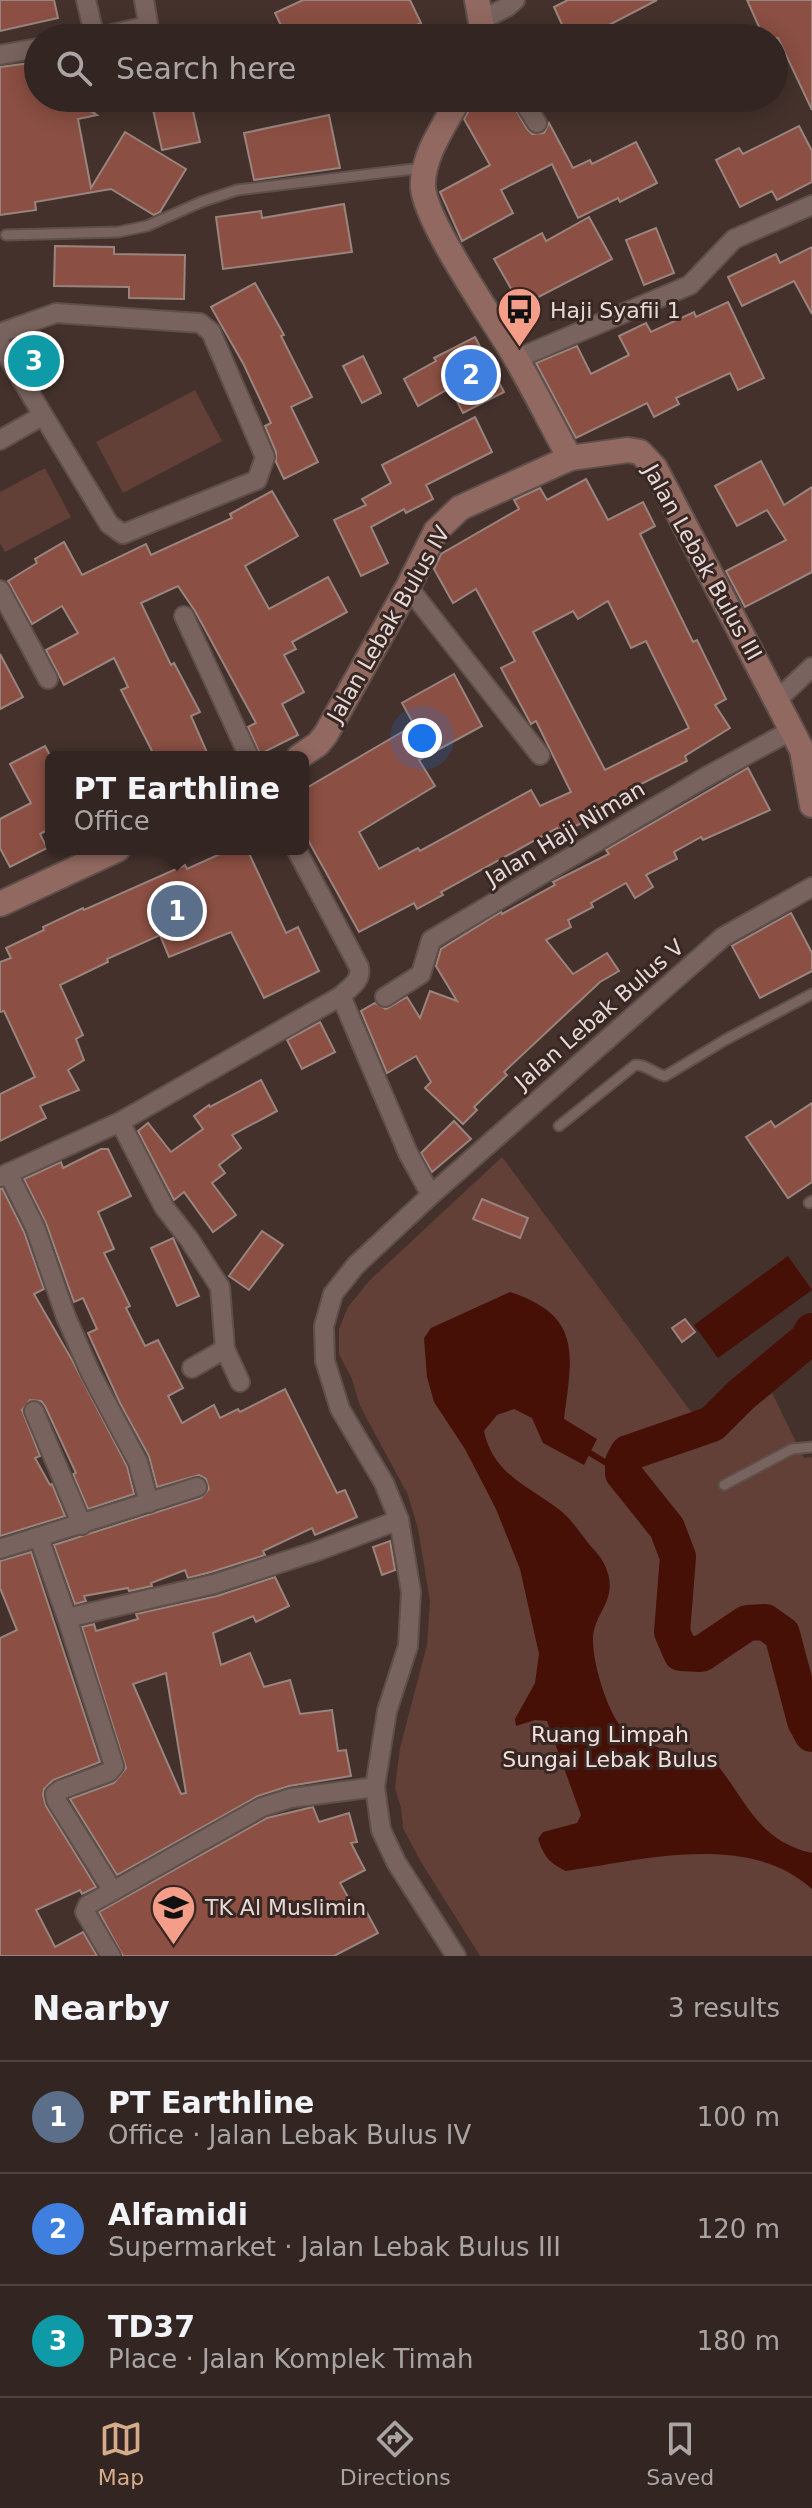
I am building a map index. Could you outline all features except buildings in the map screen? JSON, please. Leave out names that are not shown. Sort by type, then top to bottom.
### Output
[{"type":"street","points":[[86,0],[92,24]]},
{"type":"street","points":[[144,0],[147,24]]},
{"type":"street","points":[[481,19],[515,0]]},
{"type":"street","points":[[0,55],[24,51]]},
{"type":"street","points":[[452,112],[424,168],[423,189],[430,211],[570,458]]},
{"type":"street","points":[[530,112],[537,123]]},
{"type":"street","points":[[516,359],[690,285],[734,239],[812,205]]},
{"type":"street","points":[[0,333],[56,313],[200,323],[211,332],[265,457],[257,480],[123,534],[109,524],[0,344]]},
{"type":"street","points":[[0,440],[42,416]]},
{"type":"street","name":"Jalan Lebak Bulus III","points":[[570,458],[628,450],[640,452],[648,459],[661,478],[802,750],[812,805]]},
{"type":"street","name":"Jalan Lebak Bulus IV","points":[[308,751],[326,734],[436,531],[460,508],[570,458]]},
{"type":"street","points":[[408,587],[540,755]]},
{"type":"street","points":[[1,594],[48,679]]},
{"type":"street","points":[[184,616],[246,751]]},
{"type":"street","points":[[777,700],[812,667]]},
{"type":"street","name":"Jalan Haji Niman","points":[[385,997],[421,974],[431,940],[706,777],[792,730]]},
{"type":"street","points":[[0,904],[105,855]]},
{"type":"street","points":[[149,1503],[138,1462],[79,1346],[35,1227],[4,1175],[120,1122],[341,996],[359,978],[359,967],[299,855]]},
{"type":"street","name":"Jalan Lebak Bulus V","points":[[456,1956],[396,1862],[381,1830],[375,1787],[387,1711],[408,1646],[411,1592],[399,1520],[384,1483],[340,1409],[325,1361],[324,1326],[333,1294],[356,1265],[431,1195],[723,937],[812,887]]},
{"type":"street","points":[[341,996],[408,1153],[431,1195]]},
{"type":"street","points":[[120,1122],[164,1207],[220,1287],[225,1349],[240,1382]]},
{"type":"street","points":[[192,1368],[225,1349]]},
{"type":"street","points":[[34,1411],[82,1525]]},
{"type":"street","points":[[0,1549],[197,1487]]},
{"type":"street","points":[[67,1618],[214,1584],[317,1551],[399,1520]]},
{"type":"street","points":[[39,1538],[114,1766],[109,1772],[60,1790],[55,1794],[56,1800],[113,1891]]},
{"type":"street","points":[[111,1956],[85,1912],[88,1905],[262,1807],[291,1798],[375,1787]]},
{"type":"lane","points":[[6,235],[118,232],[147,226],[237,190],[424,168]]},
{"type":"lane","points":[[559,1126],[635,1065],[641,1064],[665,1076],[812,994]]},
{"type":"lane","points":[[724,1485],[792,1449],[812,1447]]},
{"type":"green space","points":[[195,390],[222,441],[123,493],[96,442]]},
{"type":"green space","points":[[45,468],[71,517],[5,552],[0,543],[0,492]]},
{"type":"green space","name":"Ruang Limpah Sungai Lebak Bulus","points":[[502,1157],[709,1436],[772,1393],[804,1458],[812,1457],[812,1956],[480,1956],[403,1828],[395,1788],[400,1748],[427,1645],[430,1601],[418,1529],[408,1495],[360,1406],[352,1379],[339,1354],[339,1329],[348,1307],[369,1281]]},
{"type":"shaded area","points":[[788,1256],[812,1290],[718,1358],[694,1325]]},
{"type":"shaded area","points":[[510,1292],[534,1302],[550,1313],[561,1326],[570,1357],[564,1419],[597,1439],[584,1465],[543,1443],[532,1418],[514,1409],[497,1415],[484,1431],[495,1459],[504,1469],[565,1515],[605,1565],[610,1589],[594,1629],[593,1648],[611,1711],[623,1729],[641,1741],[714,1761],[765,1828],[793,1847],[812,1853],[812,1889],[786,1871],[758,1860],[726,1855],[660,1857],[566,1871],[551,1862],[543,1850],[538,1839],[543,1832],[577,1823],[581,1815],[547,1721],[535,1720],[516,1726],[515,1719],[535,1683],[539,1654],[520,1569],[496,1509],[465,1449],[434,1402],[427,1377],[424,1338],[431,1328]]},
{"type":"waterway","points":[[812,1331],[807,1340],[741,1395],[712,1424],[628,1453],[623,1462],[623,1473],[667,1528],[678,1557],[672,1632],[681,1653],[701,1654],[747,1623],[765,1622],[782,1634],[805,1721],[812,1734]]},
{"type":"waterway","points":[[590,1453],[623,1473]]},
{"type":"place","name":"Haji Syafii 1","points":[[519,349]]},
{"type":"place","name":"TD37","points":[[34,361]]},
{"type":"place","name":"Alfamidi","points":[[471,375]]},
{"type":"place","name":"PT Earthline","points":[[177,911]]},
{"type":"place","name":"TK Al Muslimin","points":[[174,1946]]}]
